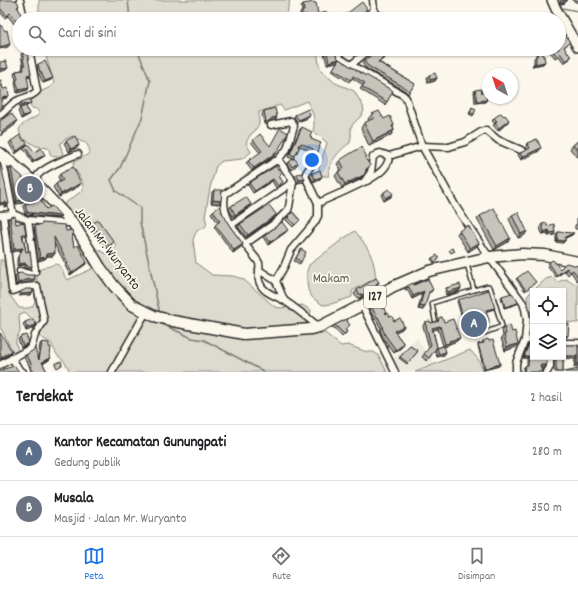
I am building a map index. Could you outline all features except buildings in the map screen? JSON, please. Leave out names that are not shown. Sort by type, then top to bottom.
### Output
[{"type":"main road","points":[[552,0],[558,12]]},
{"type":"main road","points":[[566,26],[578,47]]},
{"type":"main road","name":"Jalan Mr. Wuryanto","points":[[0,153],[36,184],[73,223],[100,267],[114,286],[132,305],[150,314],[173,321],[244,334],[311,329],[319,327],[362,305],[392,287],[429,271],[501,255],[545,255],[578,262]]},
{"type":"street","points":[[20,0],[23,12]]},
{"type":"street","points":[[372,12],[374,10],[373,0]]},
{"type":"street","points":[[0,115],[14,103],[30,97],[38,91],[30,56]]},
{"type":"street","points":[[339,56],[351,65],[405,97],[422,146],[456,207],[489,257],[523,303],[527,320],[525,340],[516,363],[516,372]]},
{"type":"street","points":[[351,65],[362,56]]},
{"type":"street","points":[[271,125],[291,121],[294,126],[287,149],[277,161],[225,194],[224,208],[231,225],[258,263],[260,270],[258,276],[262,287],[268,293],[284,300],[319,327]]},
{"type":"street","points":[[364,182],[371,172],[373,157],[377,154],[380,153],[389,156],[422,146],[456,145],[465,142],[486,130],[498,140],[521,150]]},
{"type":"street","points":[[0,153],[13,214]]},
{"type":"street","points":[[36,184],[36,178],[44,170],[78,154]]},
{"type":"street","points":[[318,203],[364,182],[379,173],[389,161],[389,156]]},
{"type":"street","points":[[276,281],[291,250],[315,222],[318,216],[318,203],[306,176],[306,172],[311,166],[309,158]]},
{"type":"street","points":[[245,244],[276,223],[289,208],[292,182],[291,178],[280,162],[277,161]]},
{"type":"street","points":[[231,225],[292,182]]},
{"type":"street","points":[[0,365],[31,348],[35,335],[44,320],[37,286],[12,290],[2,215],[13,214],[28,220],[73,223]]},
{"type":"street","points":[[20,271],[28,274],[35,272],[28,220]]},
{"type":"street","points":[[260,270],[276,281],[284,300]]},
{"type":"street","points":[[362,305],[395,372]]},
{"type":"street","points":[[112,372],[150,314]]},
{"type":"street","points":[[525,340],[530,341]]},
{"type":"street","points":[[566,343],[578,343]]},
{"type":"street","points":[[12,358],[20,371],[24,372]]},
{"type":"street","points":[[547,372],[550,367],[550,360]]},
{"type":"lane","points":[[466,262],[474,290]]},
{"type":"lane","points":[[435,320],[432,303],[488,286],[490,287],[502,326],[479,335]]},
{"type":"shaded area","points":[[417,338],[426,352],[431,356],[434,363],[412,372],[400,372],[393,359]]},
{"type":"green space","points":[[39,0],[290,0],[288,12],[39,12]]},
{"type":"green space","points":[[46,56],[318,56],[321,70],[335,83],[354,91],[363,106],[364,111],[351,127],[350,143],[335,157],[330,167],[329,176],[322,176],[319,168],[327,143],[313,132],[314,119],[307,101],[284,110],[280,105],[259,112],[259,124],[250,135],[246,143],[251,152],[242,159],[222,161],[216,166],[210,188],[205,217],[207,224],[204,228],[198,230],[193,240],[196,263],[212,275],[233,276],[243,279],[275,307],[280,308],[302,305],[311,310],[310,317],[305,324],[308,333],[325,333],[341,346],[348,345],[367,352],[374,352],[379,356],[387,372],[68,372],[69,369],[63,360],[57,355],[51,343],[40,337],[35,322],[25,312],[19,315],[20,332],[16,339],[18,351],[13,352],[0,327],[0,260],[3,260],[4,262],[9,294],[19,308],[28,308],[34,304],[37,277],[42,268],[57,264],[60,266],[67,280],[92,269],[82,242],[88,238],[90,239],[95,248],[106,254],[116,247],[116,245],[97,222],[94,221],[83,227],[66,209],[64,204],[83,190],[82,181],[73,167],[74,162],[87,155],[90,151],[86,144],[73,136],[65,139],[60,144],[63,154],[58,157],[51,156],[49,149],[36,146],[21,137],[19,130],[24,123],[39,115],[39,112],[35,108],[31,108],[30,101],[42,91],[51,87],[54,83]]},
{"type":"green space","name":"Makam","points":[[355,231],[370,253],[374,264],[376,278],[352,291],[352,297],[323,305],[312,297],[308,290],[307,271],[309,265]]},
{"type":"green space","points":[[552,277],[558,282],[566,279],[574,284],[578,283],[578,323],[566,322],[566,288],[536,288],[546,279]]},
{"type":"green space","points":[[530,293],[530,310],[527,296]]},
{"type":"green space","points":[[470,350],[478,359],[484,372],[415,372]]},
{"type":"waterway","points":[[128,0],[129,12]]},
{"type":"waterway","points":[[557,0],[562,8],[578,11]]},
{"type":"waterway","points":[[140,56],[150,81],[142,118],[120,168],[111,180],[116,191],[140,208],[140,222],[160,314]]},
{"type":"waterway","points":[[162,322],[162,324],[192,338],[204,340],[265,372]]},
{"type":"place","name":"Musala","points":[[30,189]]},
{"type":"place","name":"Kantor Kecamatan Gunungpati","points":[[474,324]]}]
